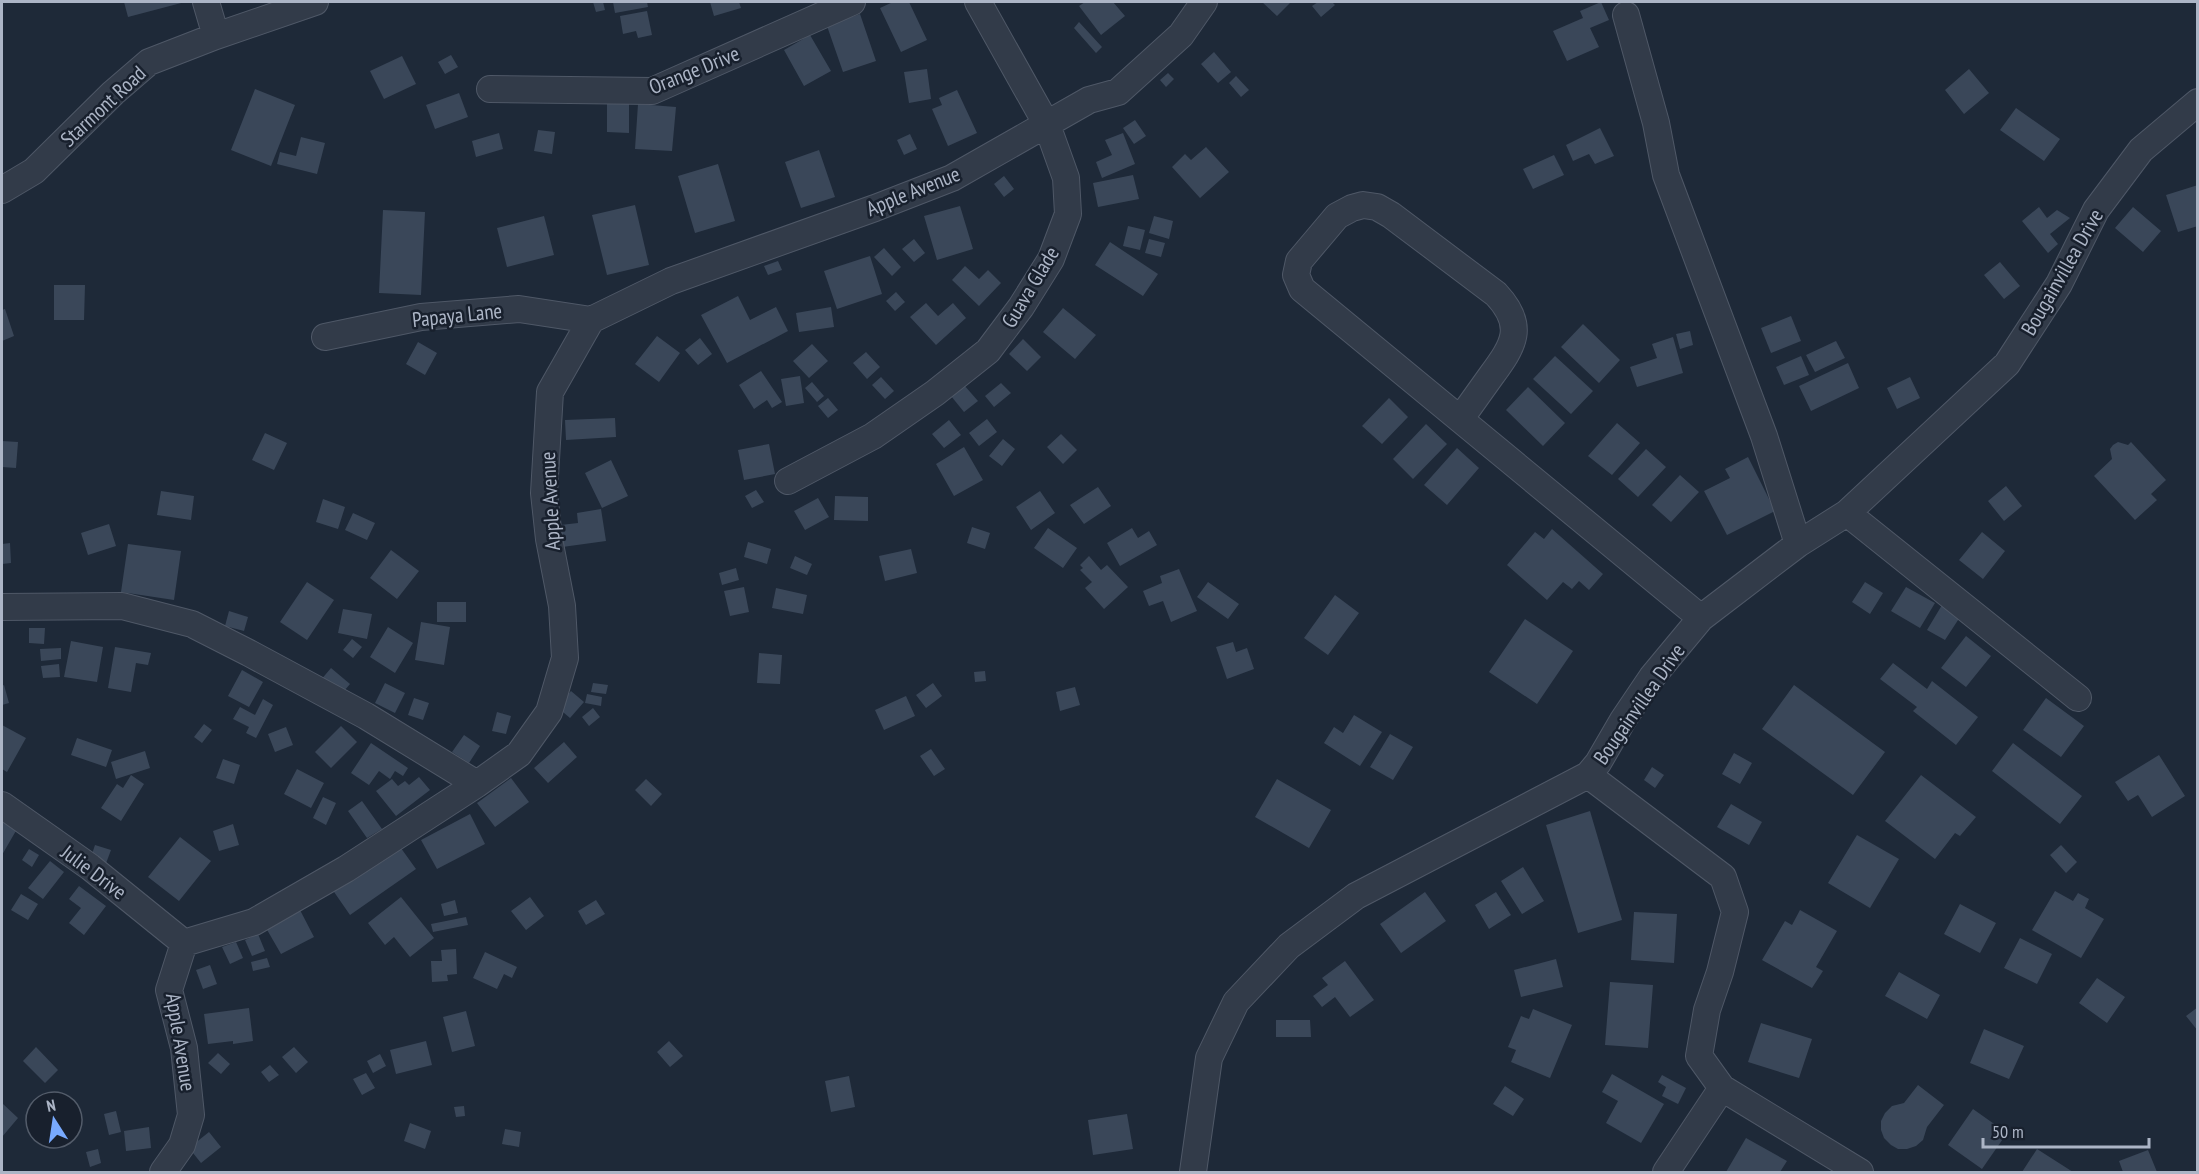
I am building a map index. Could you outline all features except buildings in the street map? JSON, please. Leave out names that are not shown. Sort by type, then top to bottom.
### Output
[{"type":"street","points":[[206,2],[216,36]]},
{"type":"street","name":"Starmont Road","points":[[2,190],[34,171],[113,93],[149,62],[315,2]]},
{"type":"street","name":"Orange Drive","points":[[490,89],[652,91],[852,2]]},
{"type":"street","name":"Guava Glade","points":[[788,481],[873,436],[988,351],[1021,307],[1051,259],[1068,214],[1066,178],[1047,125],[978,2]]},
{"type":"street","name":"Apple Avenue","points":[[164,1173],[182,1144],[192,1115],[184,1048],[169,990],[184,943],[254,922],[346,869],[519,754],[549,712],[565,658],[562,606],[549,539],[544,493],[550,392],[591,320],[671,280],[875,208],[951,178],[1089,100],[1118,92],[1181,34],[1204,2]]},
{"type":"street","points":[[1626,15],[1656,123],[1666,175],[1764,436],[1798,544]]},
{"type":"street","name":"Bougainvillea Drive","points":[[1193,1173],[1209,1058],[1236,1002],[1289,946],[1356,896],[1588,775],[1598,763],[1652,677],[1701,618],[1798,544],[1847,513],[2007,364],[2059,285],[2096,210],[2141,150],[2198,102]]},
{"type":"street","points":[[1461,418],[1509,352],[1514,336],[1513,320],[1506,305],[1486,287],[1391,215],[1377,207],[1363,205],[1336,216],[1299,261],[1296,275],[1302,289],[1701,618]]},
{"type":"street","name":"Papaya Lane","points":[[325,337],[421,317],[519,309],[591,320]]},
{"type":"street","points":[[1847,513],[2078,698]]},
{"type":"street","points":[[2,607],[122,606],[192,624],[356,711],[477,784]]},
{"type":"street","points":[[1588,775],[1723,877],[1735,912],[1720,972],[1707,1010],[1699,1056],[1722,1088],[1860,1173]]},
{"type":"street","name":"Julie Drive","points":[[2,805],[90,867],[184,943]]},
{"type":"street","points":[[1666,1173],[1722,1088]]}]
